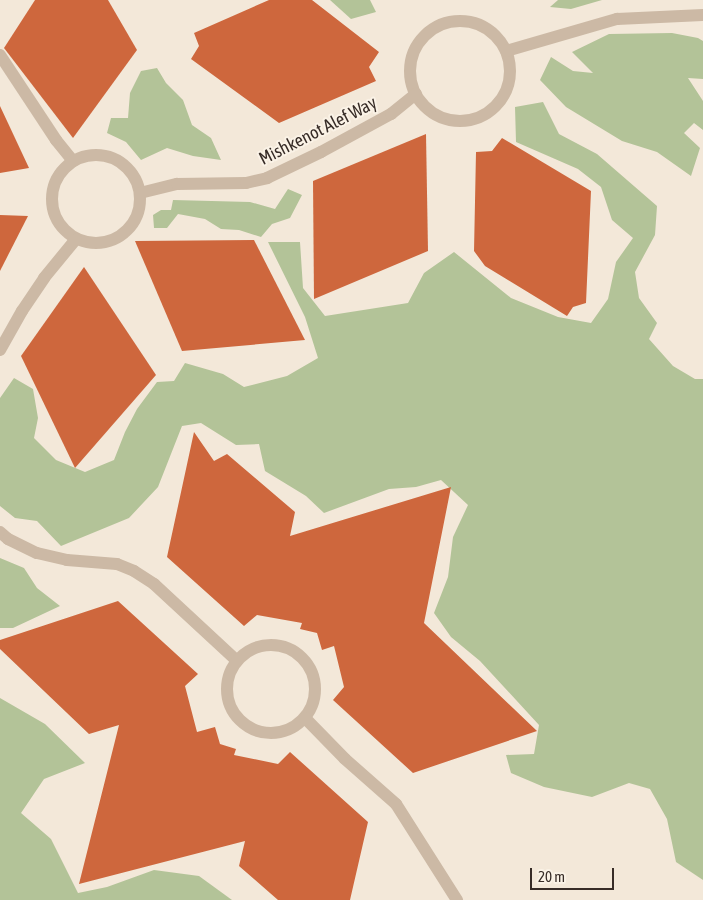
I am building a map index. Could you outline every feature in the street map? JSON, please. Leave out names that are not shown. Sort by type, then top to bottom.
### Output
[{"type":"street","points":[[506,52],[617,19],[703,15]]},
{"type":"street","points":[[459,21],[476,23],[491,31],[506,52],[511,70],[508,84],[502,98],[493,109],[481,117],[467,120],[452,120],[438,116],[426,108],[416,94],[411,79],[411,62],[417,45],[428,33],[442,24],[459,21]]},
{"type":"street","points":[[0,55],[56,140],[73,161]]},
{"type":"street","name":"Mishkenot Alef Way","points":[[140,193],[177,184],[246,183],[267,178],[321,152],[391,114],[416,94]]},
{"type":"street","points":[[90,154],[104,155],[118,160],[128,168],[136,180],[140,193],[137,215],[125,233],[112,240],[98,243],[76,239],[60,226],[54,215],[51,202],[52,188],[57,176],[73,161],[90,154]]},
{"type":"street","points":[[0,350],[22,311],[44,278],[76,239]]},
{"type":"street","points":[[0,532],[8,539],[37,553],[67,560],[117,564],[134,571],[154,584],[236,660]]},
{"type":"street","points":[[279,644],[306,660],[313,674],[316,689],[313,704],[305,718],[288,729],[268,734],[254,730],[242,723],[233,712],[227,700],[226,686],[229,672],[236,660],[249,650],[263,645],[279,644]]},
{"type":"street","points":[[305,718],[345,759],[396,804],[457,900]]},
{"type":"green space","points":[[330,0],[370,0],[376,12],[351,19]]},
{"type":"green space","points":[[558,0],[602,0],[571,9],[550,7]]},
{"type":"green space","points":[[672,33],[698,38],[703,41],[703,79],[688,78],[703,101],[703,130],[694,123],[684,133],[700,148],[691,176],[657,152],[622,141],[566,107],[540,80],[551,57],[573,71],[593,73],[572,52],[609,34]]},
{"type":"green space","points":[[157,68],[166,83],[183,100],[192,125],[211,138],[221,160],[193,156],[167,148],[141,160],[126,142],[107,133],[111,118],[128,118],[130,93],[141,71]]},
{"type":"green space","points":[[543,102],[559,134],[597,154],[657,206],[655,235],[635,272],[639,298],[657,323],[649,339],[673,366],[695,379],[703,379],[703,880],[676,862],[667,819],[650,789],[629,783],[592,797],[544,787],[511,773],[506,755],[534,754],[539,725],[480,661],[451,637],[434,613],[448,577],[453,537],[468,505],[441,480],[416,487],[389,489],[324,513],[306,496],[265,471],[259,444],[236,445],[201,423],[182,426],[158,487],[129,518],[61,546],[37,521],[15,518],[0,506],[0,398],[14,378],[33,389],[38,418],[34,438],[56,460],[85,472],[114,460],[137,409],[157,382],[174,381],[185,363],[223,374],[244,387],[287,376],[318,358],[305,317],[268,242],[300,242],[303,288],[325,316],[408,303],[424,273],[454,252],[511,298],[558,317],[591,323],[608,299],[616,262],[633,238],[612,220],[601,187],[578,169],[516,142],[515,107]]},
{"type":"green space","points":[[288,189],[302,195],[290,218],[272,224],[261,237],[239,230],[221,229],[205,219],[178,214],[167,228],[154,228],[153,215],[161,210],[171,210],[173,200],[250,202],[275,209]]},
{"type":"green space","points":[[0,558],[24,568],[37,588],[60,606],[13,628],[0,628]]},
{"type":"green space","points":[[0,698],[45,724],[85,763],[44,779],[21,813],[51,839],[78,893],[107,887],[154,870],[199,876],[232,900],[0,900]]},
{"type":"building","points":[[35,0],[108,0],[137,50],[73,138],[4,48]]},
{"type":"building","points":[[269,0],[312,0],[379,52],[369,67],[376,81],[279,123],[191,59],[199,46],[194,33]]},
{"type":"building","points":[[0,106],[29,168],[0,173]]},
{"type":"building","points":[[426,134],[428,251],[314,299],[313,181]]},
{"type":"building","points":[[502,138],[591,191],[586,303],[573,307],[567,316],[485,266],[474,251],[476,152],[492,151]]},
{"type":"building","points":[[0,215],[28,216],[0,271]]},
{"type":"building","points":[[254,240],[305,340],[182,351],[135,241]]},
{"type":"building","points":[[84,267],[156,375],[75,468],[21,356]]},
{"type":"building","points":[[194,432],[214,461],[227,454],[295,512],[290,536],[451,487],[424,623],[537,731],[413,773],[333,700],[344,687],[334,646],[322,650],[317,633],[300,629],[302,623],[257,615],[244,626],[167,557]]},
{"type":"building","points":[[118,601],[198,674],[185,686],[197,732],[215,727],[220,744],[236,749],[234,755],[278,764],[290,752],[368,822],[350,900],[278,900],[239,866],[245,841],[79,884],[119,725],[89,734],[0,649],[0,640]]}]
